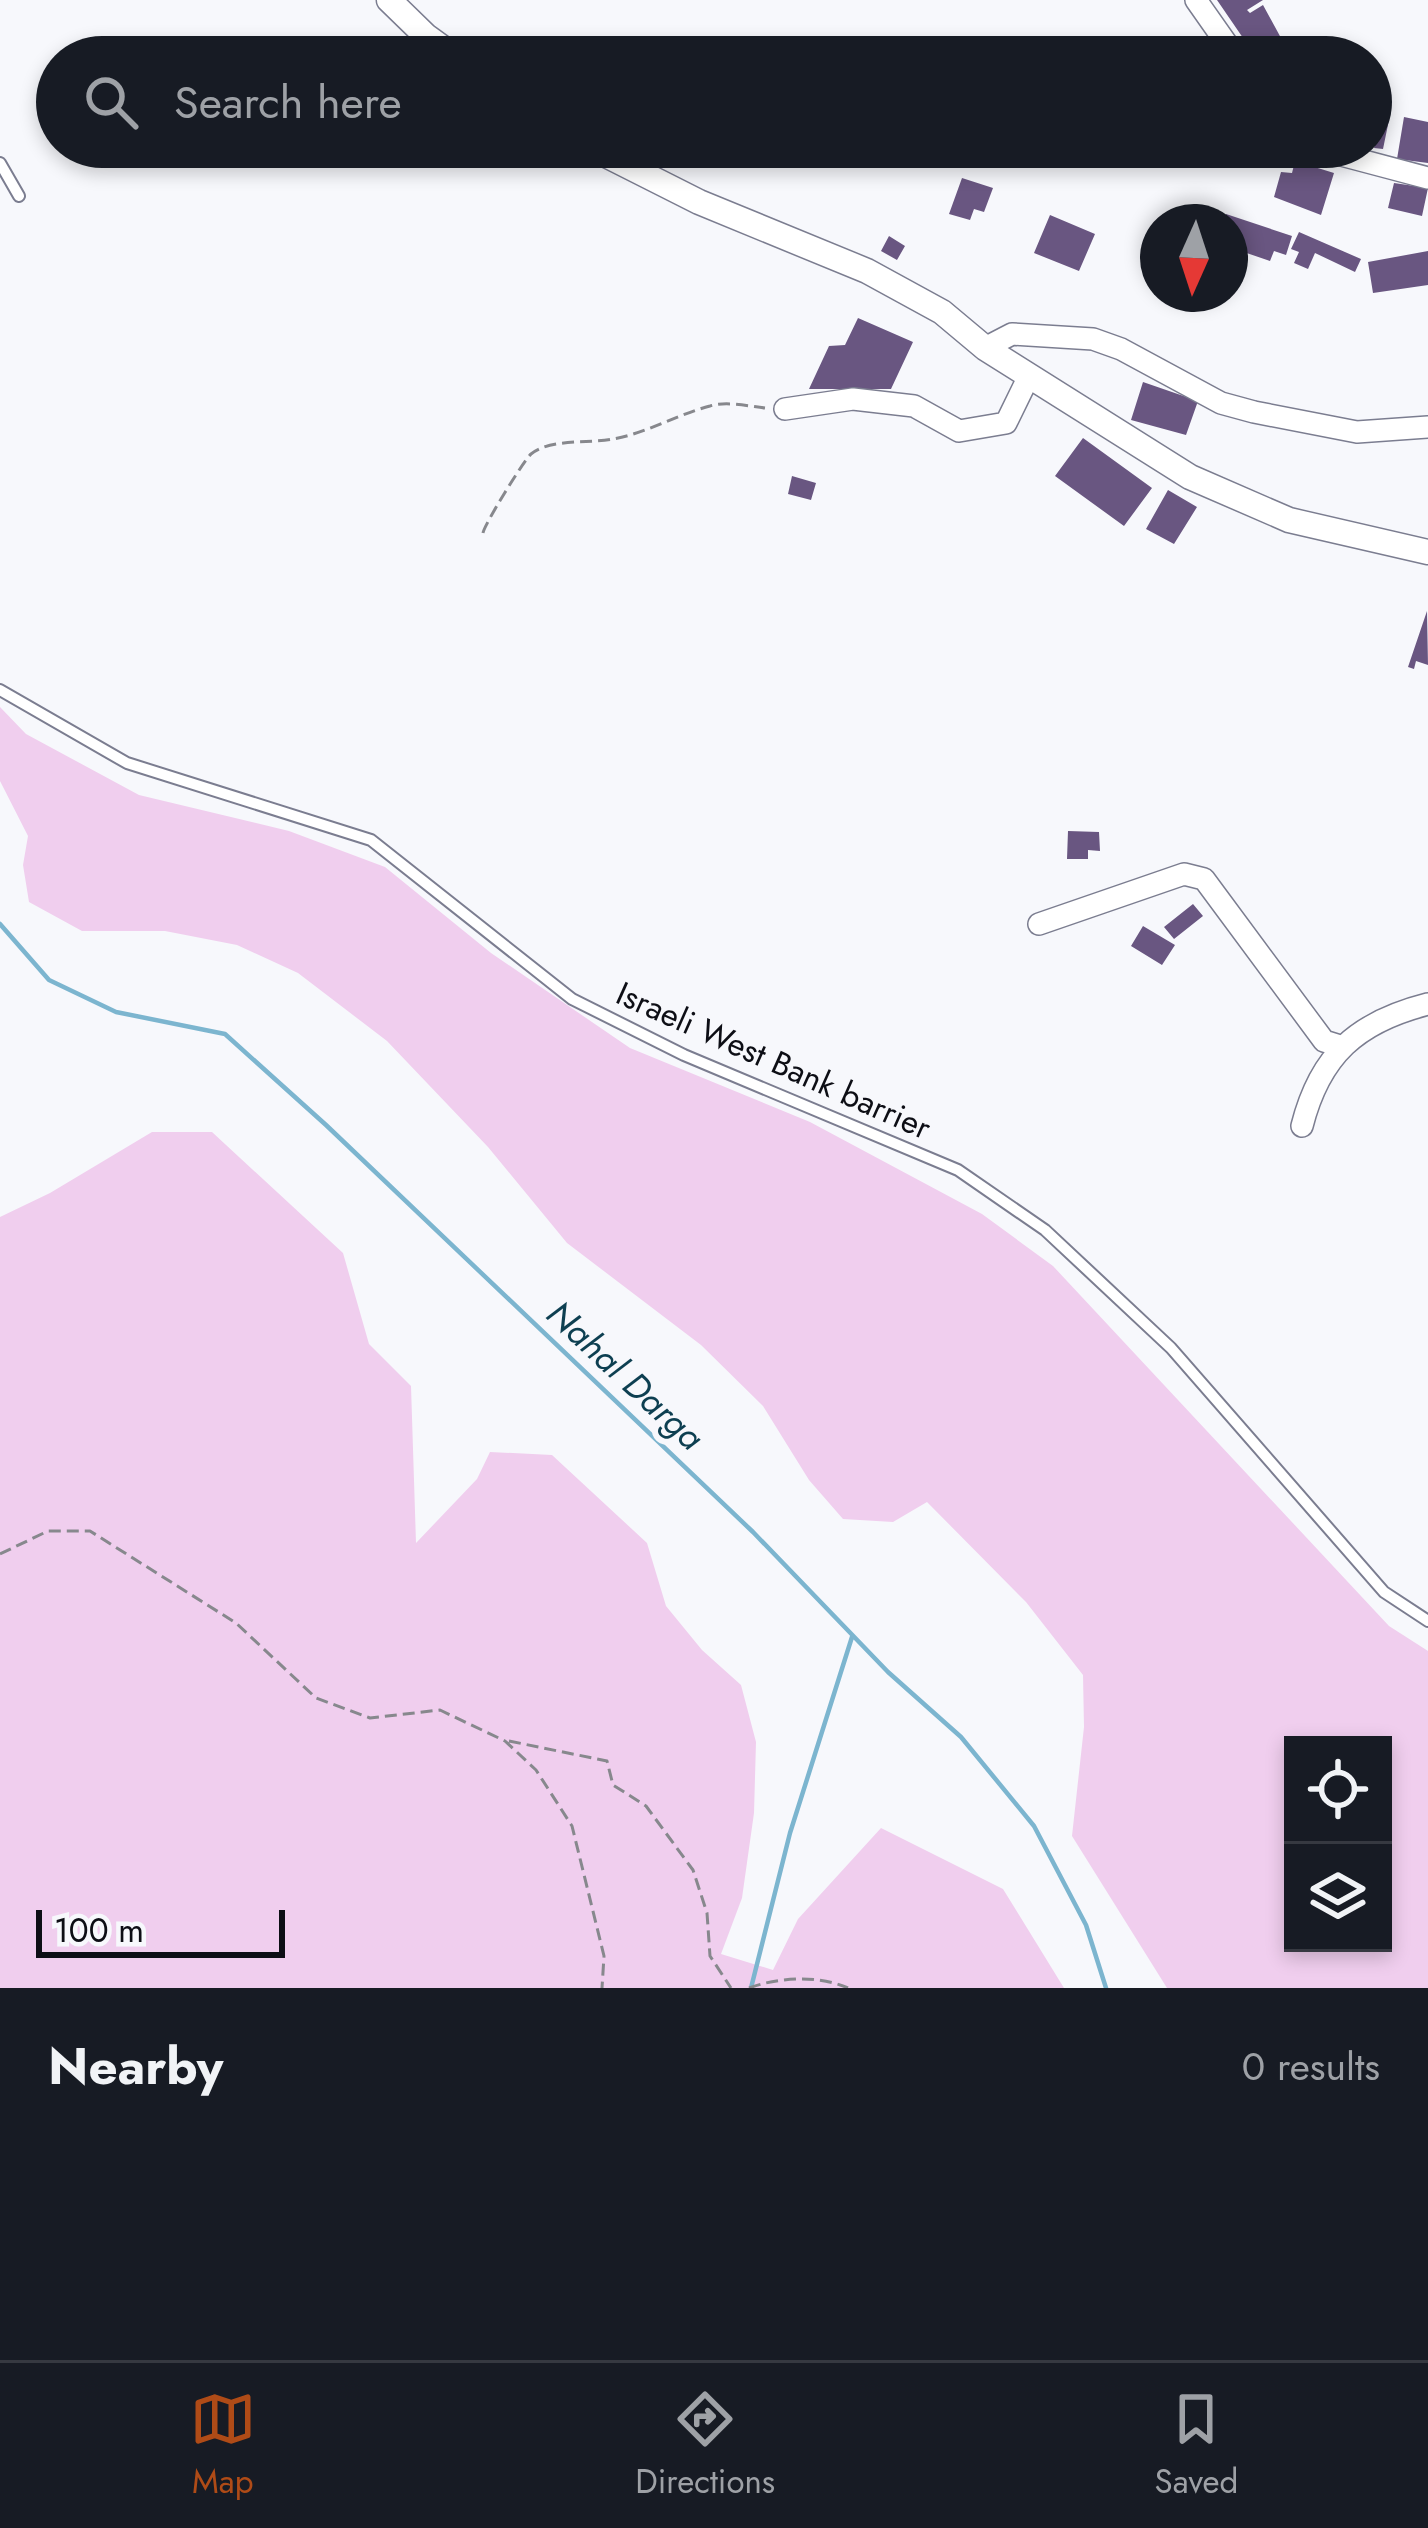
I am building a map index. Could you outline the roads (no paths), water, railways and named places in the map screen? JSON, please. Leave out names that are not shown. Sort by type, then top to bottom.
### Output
[{"type":"street","points":[[389,0],[426,36]]},
{"type":"street","points":[[1196,0],[1221,36]]},
{"type":"street","points":[[632,168],[699,202],[867,271],[942,312],[986,348],[1190,477],[1289,520],[1428,552]]},
{"type":"street","points":[[1390,168],[1428,178]]},
{"type":"street","points":[[986,348],[1012,334],[1093,339],[1121,349],[1220,403],[1357,432],[1428,428]]},
{"type":"street","points":[[785,409],[853,399],[914,406],[958,431],[1006,423],[1029,376]]},
{"type":"street","points":[[1039,924],[1184,874],[1204,879],[1324,1041],[1340,1046]]},
{"type":"street","points":[[1302,1126],[1311,1093],[1340,1046],[1401,1011],[1428,1004]]},
{"type":"lane","points":[[0,164],[19,196]]},
{"type":"lane","name":"Israeli West Bank barrier","points":[[0,691],[127,763],[371,840],[572,999],[683,1055],[958,1170],[1045,1230],[1171,1348],[1384,1592],[1428,1621]]},
{"type":"waterway","name":"Nahal Darga","points":[[0,924],[49,980],[116,1012],[225,1034],[753,1532],[888,1672],[961,1737],[1034,1826],[1086,1925],[1106,1988]]},
{"type":"waterway","points":[[751,1988],[790,1833],[852,1637]]}]
